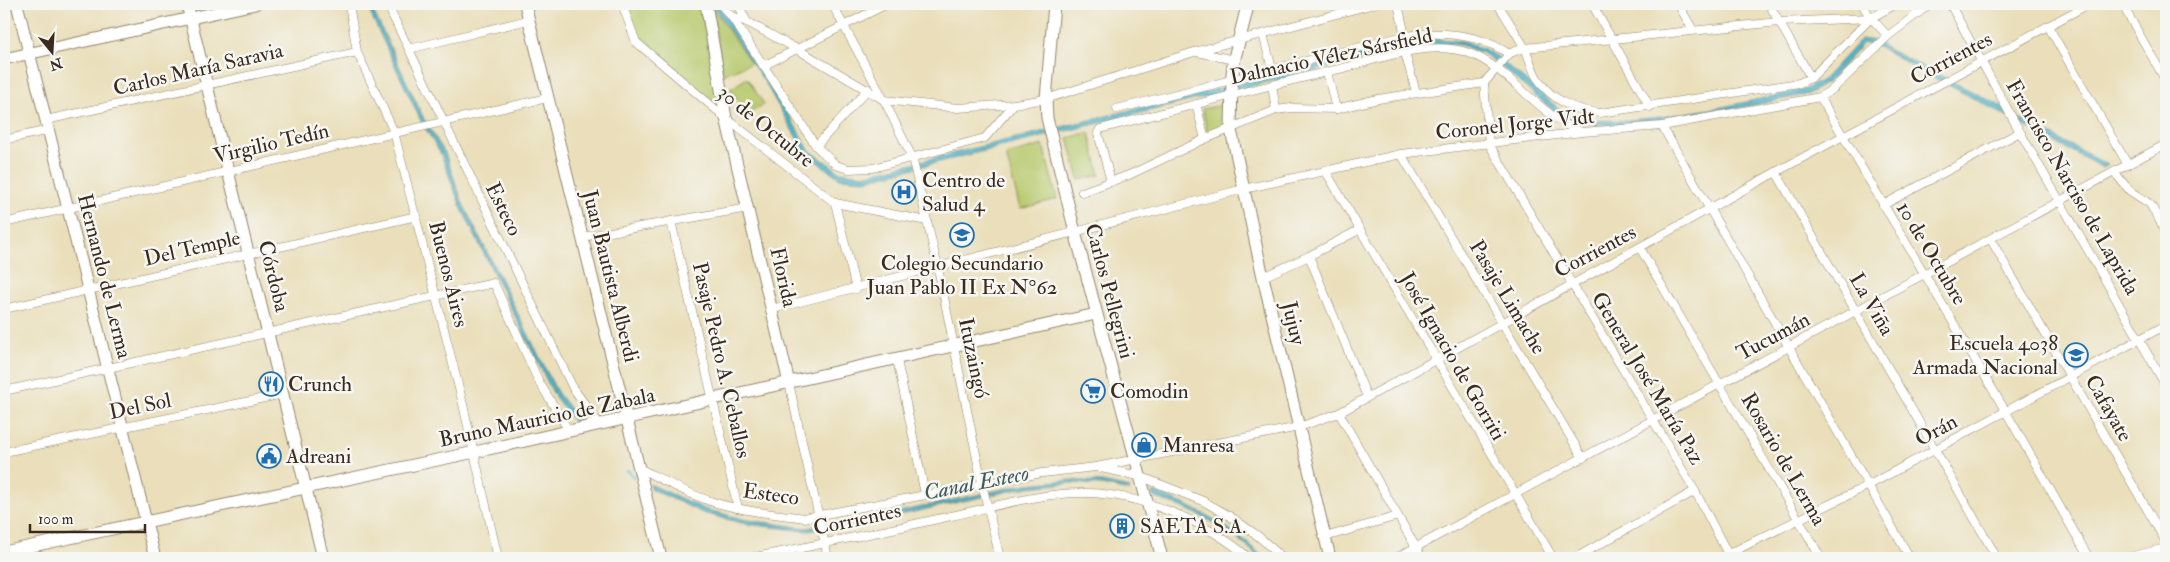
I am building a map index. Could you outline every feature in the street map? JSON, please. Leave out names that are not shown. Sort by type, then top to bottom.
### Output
[{"type":"main road","points":[[1232,79],[1234,60],[1248,4]]},
{"type":"street","name":"Hernando de Lerma","points":[[17,4],[156,558]]},
{"type":"street","name":"Córdoba","points":[[187,4],[323,558]]},
{"type":"street","points":[[4,59],[255,4]]},
{"type":"street","name":"Buenos Aires","points":[[349,4],[357,52],[394,132],[417,216],[475,452],[498,558]]},
{"type":"street","name":"Esteco","points":[[387,4],[410,48],[439,123],[573,388],[600,425]]},
{"type":"street","name":"Juan Bautista Alberdi","points":[[524,4],[661,558]]},
{"type":"street","name":"30 de Octubre","points":[[622,4],[636,42],[726,118],[835,203],[927,221]]},
{"type":"street","name":"Florida","points":[[706,4],[726,118],[789,383],[828,558]]},
{"type":"street","points":[[720,4],[731,16],[816,146],[836,166],[848,169],[873,168],[985,138],[1014,104]]},
{"type":"street","points":[[738,4],[747,22]]},
{"type":"street","name":"Ituzaingó","points":[[832,4],[884,100],[912,157],[938,268],[982,486],[1000,558]]},
{"type":"street","points":[[763,66],[886,4]]},
{"type":"street","name":"Carlos Pellegrini","points":[[1054,4],[1046,99],[1047,118],[1096,314],[1162,558]]},
{"type":"street","points":[[731,16],[747,22],[797,49],[884,100],[958,108],[1014,104],[1046,99],[1194,52],[1374,4]]},
{"type":"street","points":[[1398,4],[1405,36]]},
{"type":"street","points":[[1498,4],[1525,48],[1538,79],[1544,86],[1565,104],[1588,112],[1600,113],[1650,107],[1798,83],[1811,78],[1871,18],[1896,4]]},
{"type":"street","points":[[1592,4],[1650,107]]},
{"type":"street","points":[[1678,4],[1693,30]]},
{"type":"street","points":[[1769,4],[1811,78]]},
{"type":"street","points":[[1862,4],[1871,18],[1888,36]]},
{"type":"street","name":"Coronel Jorge Vidt","points":[[772,310],[1244,189],[1402,154],[1582,132],[1662,126],[1820,97],[1833,89],[1888,36],[1930,4]]},
{"type":"street","name":"Francisco Narciso de Laprida","points":[[1950,4],[2018,129],[2166,386]]},
{"type":"street","name":"Corrientes","points":[[818,518],[925,494],[982,486],[1042,473],[1096,467],[1135,460],[1299,426],[1339,412],[1570,284],[1640,248],[1776,172],[2089,4]]},
{"type":"street","points":[[2122,4],[2166,81]]},
{"type":"street","points":[[1082,192],[1111,182],[1205,139],[1276,110],[1291,108],[1336,109],[1416,92],[1484,82],[1507,56],[1525,48],[1779,22],[1871,18]]},
{"type":"street","points":[[410,48],[528,20]]},
{"type":"street","points":[[2048,26],[2128,165]]},
{"type":"street","name":"Dalmacio Vélez Sársfield","points":[[1117,109],[1405,36],[1440,33],[1456,34],[1490,43],[1507,56]]},
{"type":"street","points":[[1263,34],[1272,70]]},
{"type":"street","name":"Dalmacio Vélez Sársfield","points":[[1111,182],[1098,133],[1100,129],[1424,49],[1454,49],[1477,57],[1496,69],[1563,125],[1582,132]]},
{"type":"street","name":"Carlos María Saravia","points":[[4,140],[48,125],[207,85],[357,52]]},
{"type":"street","points":[[1194,52],[1234,60]]},
{"type":"street","points":[[1405,53],[1416,92]]},
{"type":"street","points":[[1327,72],[1336,109]]},
{"type":"street","name":"Jujuy","points":[[1232,79],[1230,96],[1231,130],[1263,277],[1330,558]]},
{"type":"street","name":"General José María Paz","points":[[1484,82],[1489,144],[1570,284],[1695,491],[1729,556]]},
{"type":"street","points":[[1272,85],[1276,110]]},
{"type":"street","points":[[816,146],[868,89]]},
{"type":"street","name":"10 de Octubre","points":[[1820,97],[1845,136],[1883,205],[2006,412],[2089,558]]},
{"type":"street","name":"Virgilio Tedín","points":[[4,223],[547,98]]},
{"type":"street","points":[[1196,104],[1205,139]]},
{"type":"street","points":[[1662,126],[1910,558]]},
{"type":"street","points":[[1883,205],[2018,129]]},
{"type":"street","name":"Tucumán","points":[[1396,558],[1926,275],[2166,144]]},
{"type":"street","name":"Pasaje Limache","points":[[1402,154],[1583,458]]},
{"type":"street","name":"José Ignacio de Gorriti","points":[[1325,170],[1514,495],[1553,558]]},
{"type":"street","name":"La Viña","points":[[1776,172],[1997,558]]},
{"type":"street","points":[[2114,172],[2130,191],[2150,204],[2166,232]]},
{"type":"street","points":[[835,203],[856,290]]},
{"type":"street","points":[[582,237],[748,208]]},
{"type":"street","name":"Del Temple","points":[[4,309],[417,216]]},
{"type":"street","name":"Pasaje Pedro A. Ceballos","points":[[671,220],[738,508]]},
{"type":"street","points":[[1263,277],[1310,256],[1359,230]]},
{"type":"street","name":"Cafayate","points":[[1991,240],[2166,542]]},
{"type":"street","name":"Rosario de Lerma","points":[[1640,248],[1821,558]]},
{"type":"street","points":[[1310,256],[1366,397]]},
{"type":"street","points":[[4,391],[494,283],[538,380],[569,431]]},
{"type":"street","name":"Bruno Mauricio de Zabala","points":[[4,552],[600,425],[1096,314]]},
{"type":"street","name":"Orán","points":[[1720,558],[1729,556],[1936,450],[2166,325]]},
{"type":"street","points":[[896,360],[925,494]]},
{"type":"street","name":"Del Sol","points":[[4,452],[284,394]]},
{"type":"street","points":[[1339,412],[1422,558]]},
{"type":"street","name":"Corrientes","points":[[1096,467],[1140,476]]},
{"type":"street","name":"Esteco","points":[[639,468],[673,486],[712,502],[804,518],[818,518]]},
{"type":"street","points":[[1140,476],[1174,488],[1220,510],[1258,536],[1283,558]]},
{"type":"street","points":[[1575,558],[1695,491]]},
{"type":"street","name":"Corrientes","points":[[750,558],[823,540],[987,505],[1042,496],[1083,493],[1113,496],[1148,504]]},
{"type":"street","points":[[1148,504],[1201,526],[1249,558]]},
{"type":"street","points":[[1325,537],[1398,516]]},
{"type":"street","points":[[2125,558],[2166,548]]},
{"type":"green space","points":[[624,4],[701,4],[719,106],[639,42]]},
{"type":"green space","points":[[712,7],[751,63],[723,75]]},
{"type":"green space","points":[[747,78],[764,104],[748,115],[730,89]]},
{"type":"green space","points":[[1222,105],[1223,130],[1208,135],[1202,109]]},
{"type":"green space","points":[[1089,132],[1100,175],[1079,180],[1068,138]]},
{"type":"green space","points":[[1043,145],[1057,199],[1020,209],[1006,155]]},
{"type":"water","points":[[366,4],[370,4],[424,119],[445,153],[463,204],[557,392],[578,420],[574,422],[554,395],[461,207],[441,154],[421,121]]},
{"type":"water","points":[[712,4],[717,4],[723,12],[768,79],[809,150],[840,172],[864,175],[1427,38],[1463,41],[1484,49],[1496,56],[1558,108],[1579,120],[1618,121],[1661,117],[1723,107],[1806,89],[1824,79],[1861,39],[1876,41],[1889,50],[1997,104],[2022,120],[2108,165],[2103,168],[1885,50],[1870,44],[1863,43],[1828,82],[1808,94],[1724,111],[1662,121],[1617,125],[1578,124],[1555,112],[1482,53],[1461,45],[1428,43],[865,180],[840,178],[806,154],[764,81]]},
{"type":"water","points":[[1070,480],[1102,482],[1130,488],[1129,491],[1101,485],[1070,483],[1028,487],[877,520],[807,531],[746,524],[703,513],[651,489],[650,484],[704,509],[747,520],[806,528],[876,517],[1027,484]]},
{"type":"water","points":[[1153,492],[1199,511],[1238,536],[1264,558],[1260,558],[1235,537],[1210,521],[1184,508],[1154,497]]},
{"type":"waterway","points":[[627,470],[634,477]]},
{"type":"place","name":"Centro de Salud 4","points":[[904,192]]},
{"type":"place","name":"Colegio Secundario Juan Pablo II Ex N°62","points":[[962,235]]},
{"type":"place","name":"Escuela 4038 Armada Nacional","points":[[2076,355]]},
{"type":"place","name":"Crunch","points":[[271,384]]},
{"type":"place","name":"Comodin","points":[[1093,391]]},
{"type":"place","name":"Manresa","points":[[1144,445]]},
{"type":"place","name":"Adreani","points":[[269,456]]},
{"type":"place","name":"SAETA S.A.","points":[[1122,526]]},
{"type":"water label","name":"Canal Esteco","points":[[976,482]]}]
